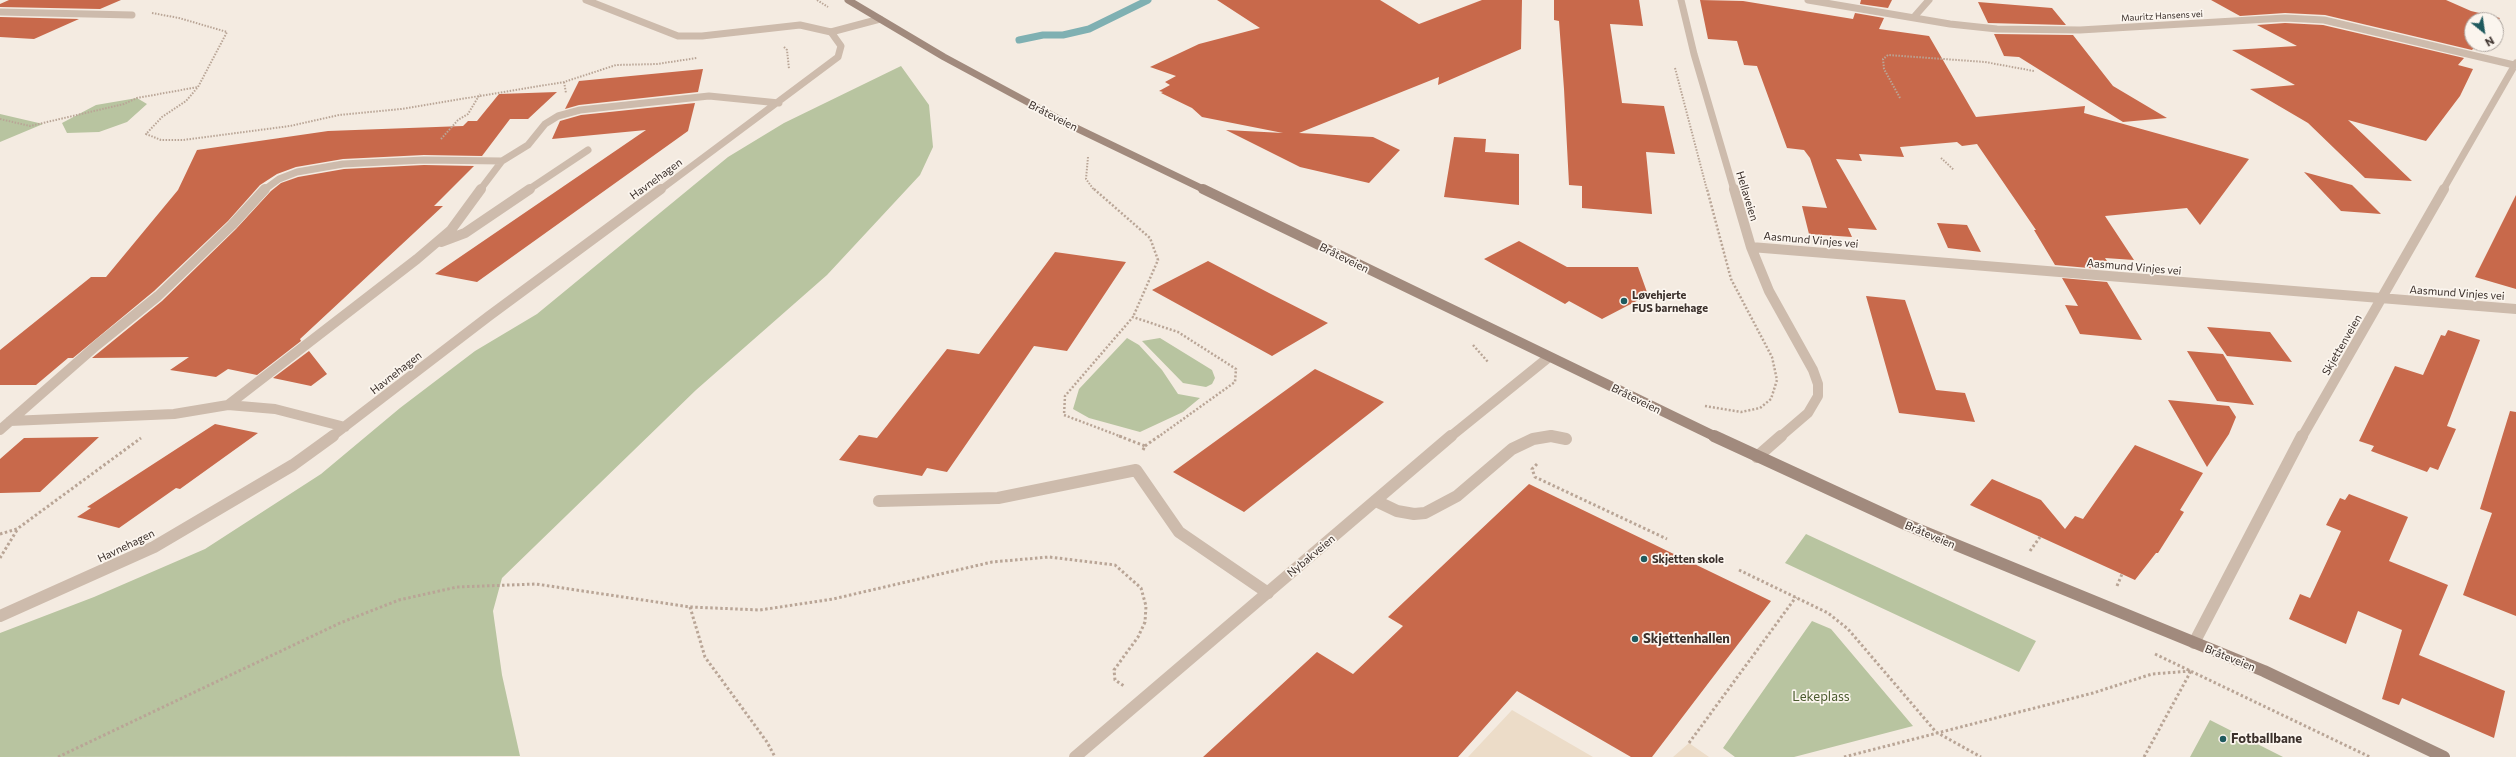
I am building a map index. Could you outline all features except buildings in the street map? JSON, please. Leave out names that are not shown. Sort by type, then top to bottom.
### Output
[{"type":"main road","name":"Bråteveien","points":[[848,0],[974,74],[1072,126],[1757,457],[1899,522],[2194,643],[2329,701],[2444,757]]},
{"type":"street","points":[[586,0],[678,36],[702,36],[800,25],[831,32],[880,19]]},
{"type":"street","name":"Hellaveien","points":[[1681,0],[1694,54],[1751,247],[1772,298],[1813,370],[1818,384],[1818,396],[1808,413],[1757,457]]},
{"type":"street","name":"Mauritz Hansens vei","points":[[1808,0],[1950,24],[2043,30],[2302,18],[2337,22],[2515,64]]},
{"type":"street","points":[[1914,18],[1929,0]]},
{"type":"street","points":[[0,12],[132,15]]},
{"type":"street","name":"Havnehagen","points":[[0,616],[80,582],[154,547],[213,514],[293,465],[346,428],[489,316],[779,103],[838,57],[841,46],[831,32]]},
{"type":"street","name":"Skjettenveien","points":[[2194,643],[2293,452],[2382,300],[2515,64]]},
{"type":"street","points":[[228,405],[347,312],[376,292],[451,230],[502,161],[528,145],[545,124],[558,116],[580,110],[709,96],[779,103]]},
{"type":"street","points":[[434,244],[465,233],[588,150]]},
{"type":"street","points":[[0,430],[97,345],[158,296],[273,183],[297,172],[325,166],[424,160],[502,161]]},
{"type":"street","name":"Aasmund Vinjes vei","points":[[1751,247],[2382,300],[2516,309]]},
{"type":"street","name":"Nybakveien","points":[[1075,757],[1498,396],[1549,357]]},
{"type":"street","points":[[10,421],[174,414],[228,405],[276,409],[346,428]]},
{"type":"street","points":[[1376,501],[1397,511],[1414,514],[1425,513],[1457,496],[1512,449],[1533,438],[1551,436],[1566,439]]},
{"type":"street","points":[[879,501],[998,498],[1136,470],[1179,532],[1268,593]]},
{"type":"path","points":[[132,15],[149,13],[179,18],[227,32],[198,87],[186,101],[162,117],[146,134],[161,140],[183,140],[290,126],[339,115],[401,109],[481,94],[564,82],[616,65],[657,64],[701,57]]},
{"type":"path","points":[[781,45],[787,50],[789,72]]},
{"type":"path","points":[[1694,54],[1678,56],[1673,61],[1689,128],[1731,279],[1772,356],[1777,380],[1776,389],[1771,398],[1754,410],[1729,411],[1701,404]]},
{"type":"path","points":[[1900,98],[1884,69],[1883,59],[1888,55],[1985,62],[2034,71]]},
{"type":"path","points":[[0,119],[30,126],[124,104],[137,98],[198,87]]},
{"type":"path","points":[[424,160],[458,120],[468,114],[481,94]]},
{"type":"path","points":[[1089,154],[1086,179],[1097,194],[1150,238],[1158,260],[1133,317],[1065,396],[1064,416],[1144,446],[1235,382],[1236,369],[1178,332],[1133,317]]},
{"type":"path","points":[[1941,158],[1954,170]]},
{"type":"path","points":[[0,534],[17,529],[142,437]]},
{"type":"path","points":[[1566,439],[1532,469],[1535,477],[1667,539]]},
{"type":"path","points":[[0,558],[17,529]]},
{"type":"path","points":[[2030,551],[2040,537]]},
{"type":"path","points":[[58,757],[340,622],[399,600],[457,587],[536,584],[690,607],[760,610],[833,599],[992,562],[1049,557],[1115,565],[1141,588],[1146,606],[1145,622],[1138,637],[1114,670],[1115,680],[1124,687]]},
{"type":"path","points":[[1739,570],[1828,613],[1848,629],[1936,732],[1981,757]]},
{"type":"path","points":[[2117,586],[2122,574]]},
{"type":"path","points":[[1689,743],[1796,597]]},
{"type":"path","points":[[690,607],[705,656],[767,742],[775,757]]},
{"type":"path","points":[[2153,652],[2370,757]]},
{"type":"path","points":[[1844,757],[1936,732],[2093,693],[2152,674],[2191,671]]},
{"type":"path","points":[[2144,757],[2191,671]]},
{"type":"green space","points":[[901,66],[929,105],[933,147],[920,175],[827,275],[696,390],[502,578],[493,611],[502,675],[520,756],[0,757],[0,633],[94,597],[205,549],[321,474],[400,408],[475,351],[537,314],[728,157],[784,123]]},
{"type":"green space","points":[[137,98],[147,104],[127,122],[99,132],[67,133],[62,123],[96,105]]},
{"type":"green space","points":[[0,114],[43,124],[0,142]]},
{"type":"green space","points":[[1127,338],[1139,345],[1162,370],[1178,394],[1200,398],[1183,412],[1140,432],[1089,418],[1073,409],[1079,389]]},
{"type":"green space","points":[[1160,338],[1212,370],[1215,378],[1212,384],[1206,387],[1183,383],[1142,341]]},
{"type":"green space","points":[[1806,534],[2036,641],[2019,672],[1785,563]]},
{"type":"green space","name":"Lekeplass","points":[[1812,621],[1831,629],[1913,726],[1794,757],[1735,757],[1723,748]]},
{"type":"green space","name":"Fotballbane","points":[[2210,720],[2283,757],[2190,757]]},
{"type":"shaded area","points":[[1512,710],[1593,757],[1468,757]]},
{"type":"shaded area","points":[[1689,743],[1709,757],[1673,757]]},
{"type":"waterway","points":[[1019,40],[1043,35],[1063,35],[1089,29],[1148,0]]},
{"type":"place","name":"Løvehjerte FUS barnehage","points":[[1624,301]]},
{"type":"place","name":"Skjetten skole","points":[[1644,559]]},
{"type":"place","name":"Skjettenhallen","points":[[1635,639]]},
{"type":"place","name":"Fotballbane","points":[[2223,739]]}]
